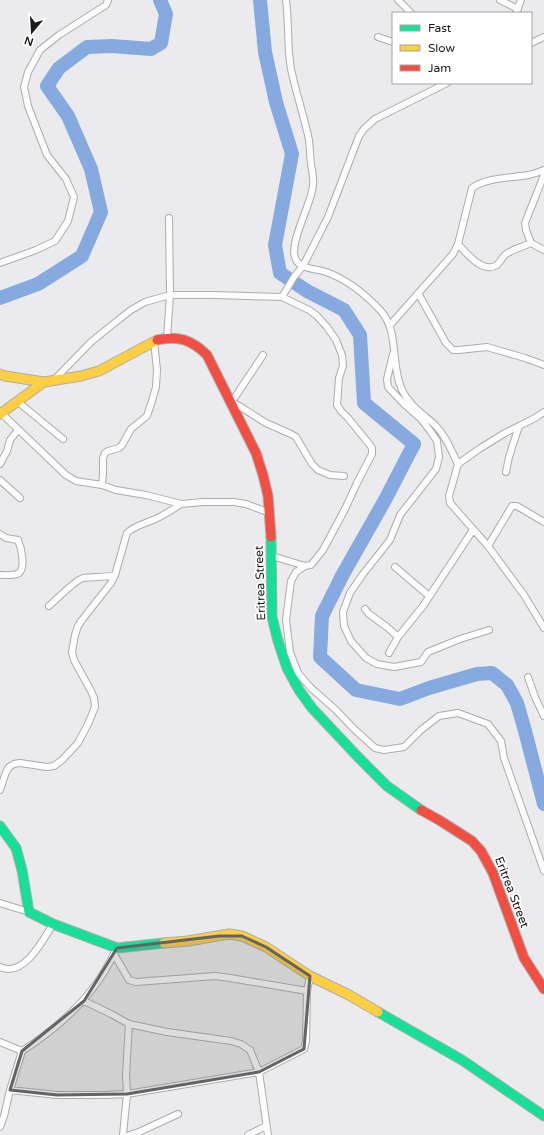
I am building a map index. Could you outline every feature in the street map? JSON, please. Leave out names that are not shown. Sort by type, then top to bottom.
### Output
[{"type":"main road","name":"Eritrea Street","points":[[0,374],[49,382],[81,376],[99,370],[154,341],[167,338],[187,340],[199,347],[207,355],[256,453],[263,475],[270,514],[272,617],[287,668],[299,690],[312,708],[387,786],[417,808],[472,841],[482,851],[493,873],[524,958],[544,989]]},
{"type":"main road","points":[[0,413],[49,382]]},
{"type":"main road","points":[[0,826],[16,848],[22,870],[29,912],[115,951],[229,934],[242,936],[266,947],[310,976],[349,995],[462,1060],[544,1116]]},
{"type":"street","points":[[0,263],[36,250],[54,241],[68,222],[74,197],[66,179],[47,155],[28,106],[24,86],[28,72],[40,50],[59,35],[106,5],[108,0]]},
{"type":"street","points":[[286,0],[291,68],[309,140],[313,174],[311,198],[300,226],[294,247],[296,261],[302,266],[326,272],[341,279],[362,293],[382,312],[390,325],[397,374],[402,390],[408,400],[422,415],[436,426],[446,438],[458,464]]},
{"type":"street","points":[[398,0],[410,12]]},
{"type":"street","points":[[500,0],[517,11],[521,0]]},
{"type":"street","points":[[378,37],[392,42]]},
{"type":"street","points":[[532,43],[544,37]]},
{"type":"street","points":[[284,295],[302,266],[328,217],[359,136],[364,129],[375,119],[445,84]]},
{"type":"street","points":[[390,325],[453,254],[458,244],[472,188],[476,185],[502,178],[529,175],[544,170]]},
{"type":"street","points":[[531,244],[525,223],[544,174]]},
{"type":"street","points":[[167,338],[170,295],[169,218]]},
{"type":"street","points":[[458,244],[478,263],[485,267],[498,264],[505,255],[511,251],[531,244],[544,250]]},
{"type":"street","points":[[418,293],[446,344],[452,350],[487,347],[544,365]]},
{"type":"street","points":[[49,382],[91,342],[131,310],[145,302],[170,295],[284,295],[316,315],[336,340],[342,355],[343,366],[339,378],[337,405],[340,412],[364,436],[372,448],[372,454],[323,550],[311,565],[305,566],[296,572],[292,581],[286,620],[290,652],[298,673],[311,688],[375,748],[384,750],[404,747],[439,716],[458,713],[488,724],[501,741],[504,758],[544,871]]},
{"type":"street","points":[[102,485],[103,458],[105,453],[122,446],[131,429],[147,416],[156,387],[157,370],[154,341]]},
{"type":"street","points":[[394,351],[387,379],[388,387],[396,397],[421,419],[431,432],[437,441],[439,457],[436,469],[400,515],[390,540],[350,593],[343,612],[344,626],[351,641],[366,658],[377,664],[394,667],[421,662],[428,652],[460,639],[489,630]]},
{"type":"street","points":[[263,355],[231,403],[236,404],[266,423],[296,437],[312,464],[318,470],[330,475],[344,476]]},
{"type":"street","points":[[17,401],[63,439]]},
{"type":"street","points":[[543,625],[524,595],[488,546],[450,503],[448,496],[458,464],[505,432],[535,418],[544,412]]},
{"type":"street","points":[[0,413],[66,475],[76,482],[102,485],[116,490],[146,495],[181,504],[234,502],[246,504],[270,514]]},
{"type":"street","points":[[506,472],[519,426]]},
{"type":"street","points":[[0,464],[7,451],[10,440],[18,430]]},
{"type":"street","points":[[0,480],[20,498]]},
{"type":"street","points":[[0,790],[9,767],[20,763],[47,767],[54,766],[62,760],[78,742],[95,707],[94,698],[74,660],[72,652],[78,626],[111,583],[115,575],[127,533],[131,529],[170,512],[181,504]]},
{"type":"street","points":[[488,546],[512,506],[517,506],[544,522]]},
{"type":"street","points":[[389,653],[398,637],[414,618],[473,530]]},
{"type":"street","points":[[0,534],[6,538],[18,540],[22,552],[22,569],[19,573],[14,575],[0,575]]},
{"type":"street","points":[[272,556],[305,566]]},
{"type":"street","points":[[291,562],[296,572]]},
{"type":"street","points":[[395,567],[429,596]]},
{"type":"street","points":[[49,606],[82,578],[115,575]]},
{"type":"street","points":[[365,609],[369,614],[398,637]]},
{"type":"street","points":[[528,677],[544,716]]},
{"type":"street","points":[[0,903],[29,912]]},
{"type":"street","points":[[0,975],[2,968],[14,968],[26,962],[37,950],[53,924]]},
{"type":"street","points":[[115,951],[129,980],[136,982],[215,976],[307,992]]},
{"type":"street","points":[[0,1127],[22,1051],[40,1040],[84,1001],[104,972],[115,951]]},
{"type":"street","points":[[10,1090],[57,1095],[127,1094],[259,1072],[304,1049],[306,1042],[307,992],[310,976]]},
{"type":"street","points":[[84,1001],[129,1024],[167,1032],[232,1041],[241,1044],[250,1050],[259,1072],[268,1135]]},
{"type":"street","points":[[123,1135],[127,1094],[126,1074],[129,1024]]},
{"type":"street","points":[[0,1042],[22,1051]]},
{"type":"street","points":[[129,1135],[178,1114]]},
{"type":"street","points":[[248,1135],[266,1126]]},
{"type":"highlighted area","points":[[219,936],[242,936],[266,947],[310,976],[304,1049],[259,1072],[127,1094],[57,1095],[10,1090],[22,1051],[84,1001],[117,948]]},
{"type":"waterway","points":[[0,298],[38,284],[82,256],[101,212],[91,169],[68,116],[47,86],[59,68],[87,47],[112,46],[151,49],[161,43],[166,14],[160,0]]},
{"type":"waterway","points":[[260,0],[265,52],[276,102],[292,154],[275,245],[280,273],[307,291],[344,310],[360,335],[364,403],[414,444],[385,500],[343,574],[322,616],[320,657],[356,690],[400,699],[429,688],[477,674],[492,673],[507,685],[517,703],[544,804]]},
{"type":"traffic: fast","points":[[271,537],[272,617],[287,668],[299,690],[312,708],[387,786],[421,810]]},
{"type":"traffic: fast","points":[[0,826],[16,848],[22,870],[29,912],[53,924],[117,948],[164,943]]},
{"type":"traffic: fast","points":[[378,1012],[462,1060],[544,1116]]},
{"type":"traffic: slow","points":[[0,374],[44,382],[81,376],[99,371],[157,340]]},
{"type":"traffic: slow","points":[[0,414],[44,382]]},
{"type":"traffic: slow","points":[[164,943],[188,941],[229,934],[242,936],[266,947],[310,976],[349,995],[378,1012]]},
{"type":"traffic: jam","points":[[157,340],[172,338],[184,340],[190,342],[207,355],[256,453],[268,496],[271,537]]},
{"type":"traffic: jam","points":[[421,810],[472,841],[481,851],[493,873],[524,958],[544,989]]}]
